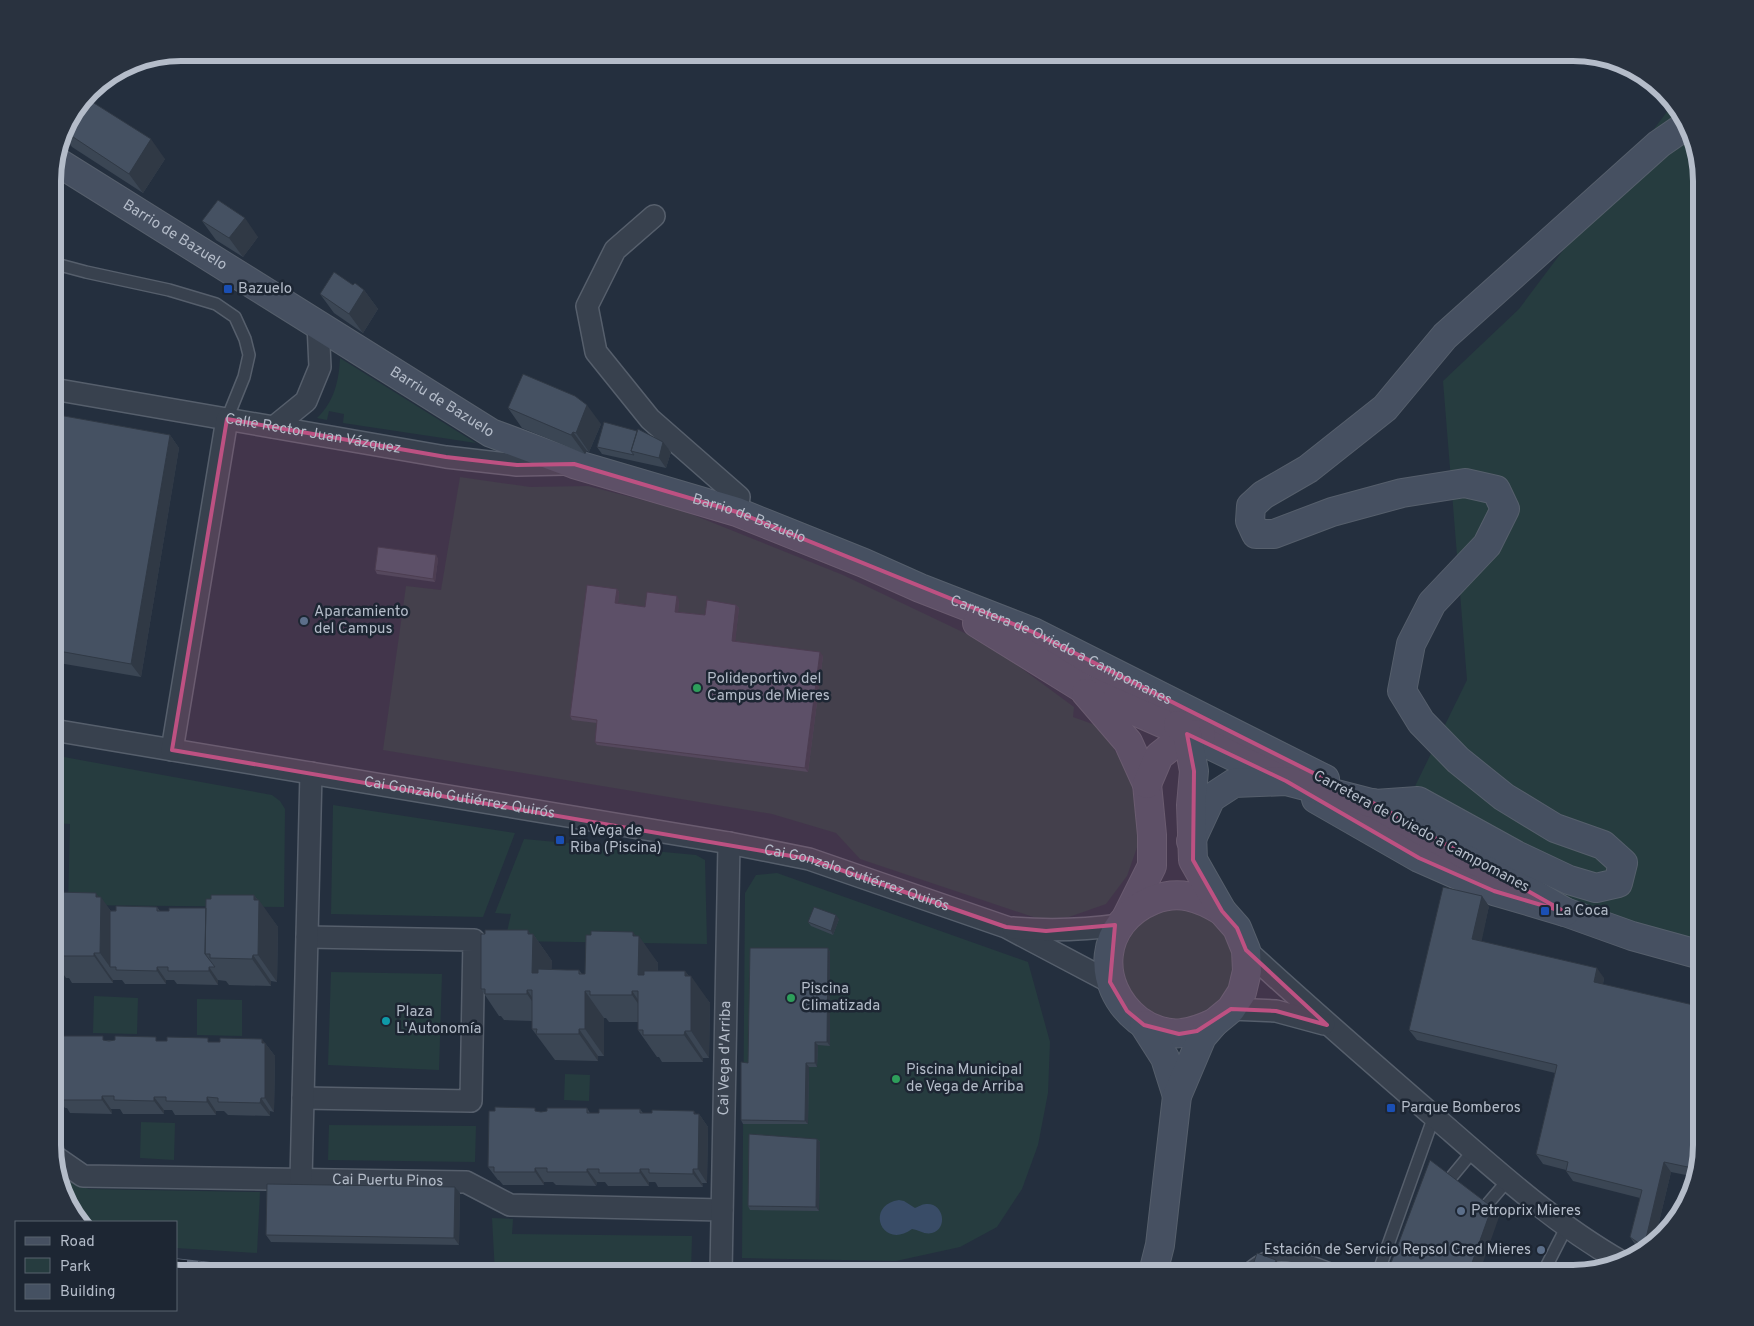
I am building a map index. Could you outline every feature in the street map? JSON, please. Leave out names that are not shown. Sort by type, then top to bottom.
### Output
[{"type":"street","points":[[1191,841],[1211,798],[1234,783],[1286,781],[1375,804],[1418,801],[1516,855],[1570,880],[1596,888],[1618,883],[1623,862],[1602,845],[1555,828],[1504,797],[1458,760],[1421,722],[1402,691],[1411,644],[1432,603],[1488,545],[1505,510],[1496,490],[1465,484],[1402,493],[1332,512],[1274,534],[1256,534],[1250,521],[1251,506],[1263,495],[1308,469],[1385,408],[1445,336],[1659,144],[1680,129]]},
{"type":"street","name":"Barrio de Bazuelo","points":[[62,165],[318,324]]},
{"type":"street","points":[[654,216],[615,250],[587,306],[596,352],[650,419],[739,497],[737,512]]},
{"type":"street","points":[[274,427],[306,401],[320,367],[318,324]]},
{"type":"street","name":"Barriu de Bazuelo","points":[[318,324],[491,433],[574,464]]},
{"type":"street","name":"Calle Rector Juan Vázquez","points":[[62,391],[446,457],[517,465],[574,464]]},
{"type":"street","points":[[172,750],[227,419]]},
{"type":"street","name":"Barrio de Bazuelo","points":[[574,464],[737,512],[864,563],[920,588]]},
{"type":"street","name":"Carretera de Oviedo a Campomanes","points":[[920,588],[1033,632],[1103,666],[1375,804],[1512,880],[1565,912]]},
{"type":"street","name":"Carretera de Oviedo a Campomanes","points":[[920,588],[1082,688],[1187,734],[1286,781],[1420,858],[1494,891],[1565,912]]},
{"type":"street","points":[[1103,666],[1121,693],[1170,716],[1187,734],[1194,771],[1191,804],[1193,860],[1222,911],[1238,928],[1246,950],[1247,971],[1242,992],[1202,1037],[1177,1096],[1160,1246],[1156,1265]]},
{"type":"street","points":[[1082,688],[1128,742],[1147,784],[1152,835],[1152,866],[1112,938],[1108,968],[1110,982],[1127,1012],[1144,1025],[1161,1032],[1180,1034],[1197,1031],[1222,1016],[1276,1011],[1327,1024]]},
{"type":"street","name":"Cai Gonzalo Gutiérrez Quirós","points":[[62,732],[729,843],[809,860],[1006,927],[1110,982]]},
{"type":"street","points":[[1147,784],[1159,756],[1187,734],[1224,737],[1272,753]]},
{"type":"street","points":[[302,1180],[311,772]]},
{"type":"street","name":"Cai Vega d'Arriba","points":[[721,1265],[729,843]]},
{"type":"street","points":[[1123,921],[1143,904],[1163,897],[1184,895],[1204,900],[1222,911]]},
{"type":"street","points":[[1565,912],[1632,936],[1693,953]]},
{"type":"street","name":"Cai Gonzalo Gutiérrez Quirós","points":[[1006,927],[1046,931],[1083,930],[1123,921]]},
{"type":"street","points":[[303,1098],[471,1101],[474,940],[307,937]]},
{"type":"street","points":[[1246,950],[1327,1024],[1533,1202],[1613,1257]]},
{"type":"street","points":[[1144,1025],[1165,1058],[1177,1096]]},
{"type":"street","name":"Cai Puertu Pinos","points":[[63,1162],[84,1176],[466,1182],[510,1205],[722,1210]]},
{"type":"lane","points":[[62,266],[169,290],[216,304],[234,317],[245,339],[249,355],[244,377],[227,419]]},
{"type":"lane","points":[[1381,1265],[1434,1116]]},
{"type":"lane","points":[[1449,1180],[1473,1150]]},
{"type":"lane","points":[[1486,1207],[1508,1180]]},
{"type":"lane","points":[[1547,1265],[1567,1226]]},
{"type":"lane","points":[[1255,1265],[1265,1258],[1276,1255],[1292,1256],[1317,1265]]},
{"type":"highlighted area","points":[[227,419],[446,457],[517,465],[574,464],[737,512],[1033,632],[1375,804],[1565,912],[1494,891],[1419,858],[1286,781],[1187,734],[1194,771],[1193,860],[1222,911],[1237,928],[1246,950],[1327,1025],[1276,1011],[1231,1009],[1197,1031],[1179,1034],[1144,1025],[1127,1011],[1110,982],[1115,925],[1046,931],[1006,927],[809,859],[172,750]]},
{"type":"green space","points":[[1668,110],[1680,128],[1686,143],[1693,182],[1693,940],[1573,906],[1397,823],[1467,680],[1443,381],[1519,309]]},
{"type":"green space","points":[[340,358],[476,443],[343,423],[344,414],[329,411],[327,420],[317,418],[328,405],[334,391]]},
{"type":"green space","points":[[460,477],[530,487],[588,486],[681,510],[843,575],[990,645],[1074,707],[1073,717],[1101,727],[1130,776],[1141,836],[1127,876],[1106,904],[1069,917],[1039,919],[860,859],[836,833],[772,814],[383,750],[406,586],[441,590]]},
{"type":"green space","points":[[62,757],[272,795],[280,801],[285,809],[284,907],[68,905],[70,824],[62,824]]},
{"type":"green space","points":[[333,805],[515,833],[483,917],[331,914]]},
{"type":"green space","points":[[524,839],[696,855],[705,860],[707,944],[505,941],[511,914],[495,913]]},
{"type":"green space","name":"Piscina Municipal de Vega de Arriba","points":[[777,873],[1028,962],[1050,1042],[1048,1093],[1038,1145],[1022,1189],[997,1227],[960,1247],[896,1261],[742,1258],[745,893],[756,875]]},
{"type":"green space","points":[[1164,905],[1204,910],[1231,940],[1235,967],[1230,987],[1218,1003],[1202,1015],[1182,1020],[1166,1020],[1147,1013],[1122,982],[1119,957],[1135,921]]},
{"type":"green space","points":[[331,972],[442,974],[439,1070],[328,1065]]},
{"type":"green space","points":[[94,996],[138,998],[137,1034],[93,1033]]},
{"type":"green space","points":[[197,999],[242,1000],[242,1036],[197,1035]]},
{"type":"green space","points":[[565,1074],[590,1075],[589,1101],[564,1100]]},
{"type":"green space","points":[[141,1122],[175,1123],[174,1160],[140,1158]]},
{"type":"green space","points":[[329,1125],[476,1126],[475,1162],[328,1160]]},
{"type":"green space","points":[[67,1181],[89,1189],[260,1192],[257,1253],[178,1248],[178,1221],[89,1221],[77,1205]]},
{"type":"green space","points":[[492,1218],[513,1219],[512,1234],[692,1236],[691,1265],[495,1265]]},
{"type":"water","points":[[899,1200],[915,1208],[932,1204],[940,1211],[942,1216],[941,1226],[932,1233],[924,1233],[912,1229],[901,1234],[892,1234],[885,1231],[881,1225],[880,1217],[882,1210],[888,1204]]},
{"type":"building","points":[[91,101],[151,139],[129,174],[70,135]]},
{"type":"building","points":[[218,200],[245,218],[229,238],[202,221]]},
{"type":"building","points":[[334,272],[364,290],[349,314],[320,294]]},
{"type":"building","points":[[523,374],[575,396],[587,405],[576,433],[573,432],[571,435],[508,408]]},
{"type":"building","points":[[62,416],[170,435],[131,664],[62,652]]},
{"type":"building","points":[[604,422],[637,431],[631,451],[634,455],[597,447]]},
{"type":"building","points":[[638,429],[663,442],[659,458],[631,451]]},
{"type":"building","points":[[378,547],[436,555],[433,579],[375,570]]},
{"type":"building","name":"Polideportivo del Campus de Mieres","points":[[587,585],[617,589],[615,603],[645,607],[647,592],[677,596],[675,612],[705,615],[707,600],[736,605],[732,641],[820,652],[805,768],[595,742],[597,720],[570,716]]},
{"type":"building","points":[[1443,887],[1482,896],[1472,939],[1597,968],[1594,982],[1693,1005],[1693,1144],[1690,1168],[1664,1162],[1646,1239],[1639,1244],[1630,1237],[1642,1190],[1566,1171],[1568,1162],[1536,1154],[1557,1065],[1409,1030]]},
{"type":"building","points":[[62,892],[96,893],[96,897],[101,897],[100,953],[94,953],[94,956],[62,956]]},
{"type":"building","points":[[211,895],[254,895],[254,900],[259,900],[258,955],[253,955],[252,959],[210,958],[210,954],[205,954],[206,899],[211,899]]},
{"type":"building","points":[[116,906],[157,907],[157,911],[169,911],[169,908],[206,908],[205,954],[215,967],[209,967],[209,971],[168,971],[168,967],[157,967],[157,971],[116,970],[116,967],[110,967],[110,911],[116,911]]},
{"type":"building","points":[[814,907],[836,915],[831,931],[808,922]]},
{"type":"building","points":[[485,930],[528,930],[528,934],[533,934],[532,973],[538,973],[538,969],[579,970],[579,974],[585,974],[586,935],[591,935],[591,931],[633,932],[633,936],[639,936],[638,975],[644,975],[644,971],[685,971],[685,976],[691,976],[691,1031],[685,1031],[684,1035],[643,1035],[643,1030],[638,1030],[638,991],[632,991],[632,995],[590,995],[590,991],[585,991],[585,1029],[579,1029],[579,1034],[536,1034],[537,1029],[532,1029],[532,990],[527,990],[527,994],[485,994],[485,989],[481,989],[481,934],[485,934]]},
{"type":"building","name":"Piscina Climatizada","points":[[750,948],[828,948],[827,1042],[815,1042],[815,1063],[806,1063],[805,1121],[741,1120],[741,1062],[748,1063]]},
{"type":"building","points":[[62,1036],[103,1036],[103,1040],[109,1041],[115,1040],[115,1036],[156,1037],[156,1041],[167,1041],[167,1037],[208,1038],[208,1042],[220,1042],[220,1038],[262,1039],[262,1043],[265,1043],[265,1098],[261,1098],[260,1103],[218,1102],[218,1098],[207,1097],[207,1102],[166,1101],[166,1097],[154,1097],[154,1101],[114,1100],[114,1096],[102,1096],[102,1100],[62,1100]]},
{"type":"building","points":[[495,1107],[535,1108],[535,1111],[541,1112],[547,1111],[547,1108],[587,1108],[587,1113],[599,1113],[599,1109],[640,1109],[640,1113],[652,1113],[652,1110],[694,1111],[694,1114],[699,1114],[698,1169],[693,1169],[693,1174],[649,1173],[649,1169],[640,1169],[640,1173],[599,1173],[599,1169],[587,1169],[587,1172],[547,1172],[547,1168],[535,1168],[535,1172],[494,1172],[494,1167],[488,1167],[489,1111],[495,1111]]},
{"type":"building","points":[[749,1134],[817,1139],[816,1207],[748,1206]]},
{"type":"building","name":"Petroprix Mieres","points":[[1430,1160],[1492,1207],[1471,1265],[1390,1265]]},
{"type":"building","points":[[267,1184],[455,1187],[454,1238],[266,1235]]},
{"type":"building","points":[[1257,1253],[1276,1260],[1274,1265],[1253,1265]]},
{"type":"railway","points":[[178,1261],[212,1265]]},
{"type":"place","name":"Bazuelo","points":[[228,289]]},
{"type":"place","name":"Aparcamiento del Campus","points":[[304,621]]},
{"type":"place","name":"Polideportivo del Campus de Mieres","points":[[697,688]]},
{"type":"place","name":"La Vega de Riba (Piscina)","points":[[560,840]]},
{"type":"place","name":"La Coca","points":[[1545,911]]},
{"type":"place","name":"Piscina Climatizada","points":[[791,998]]},
{"type":"place","name":"Plaza L'Autonomía","points":[[386,1021]]},
{"type":"place","name":"Piscina Municipal de Vega de Arriba","points":[[896,1079]]},
{"type":"place","name":"Parque Bomberos","points":[[1391,1108]]},
{"type":"place","name":"Petroprix Mieres","points":[[1461,1211]]},
{"type":"place","name":"Estación de Servicio Repsol Cred Mieres","points":[[1541,1250]]}]
